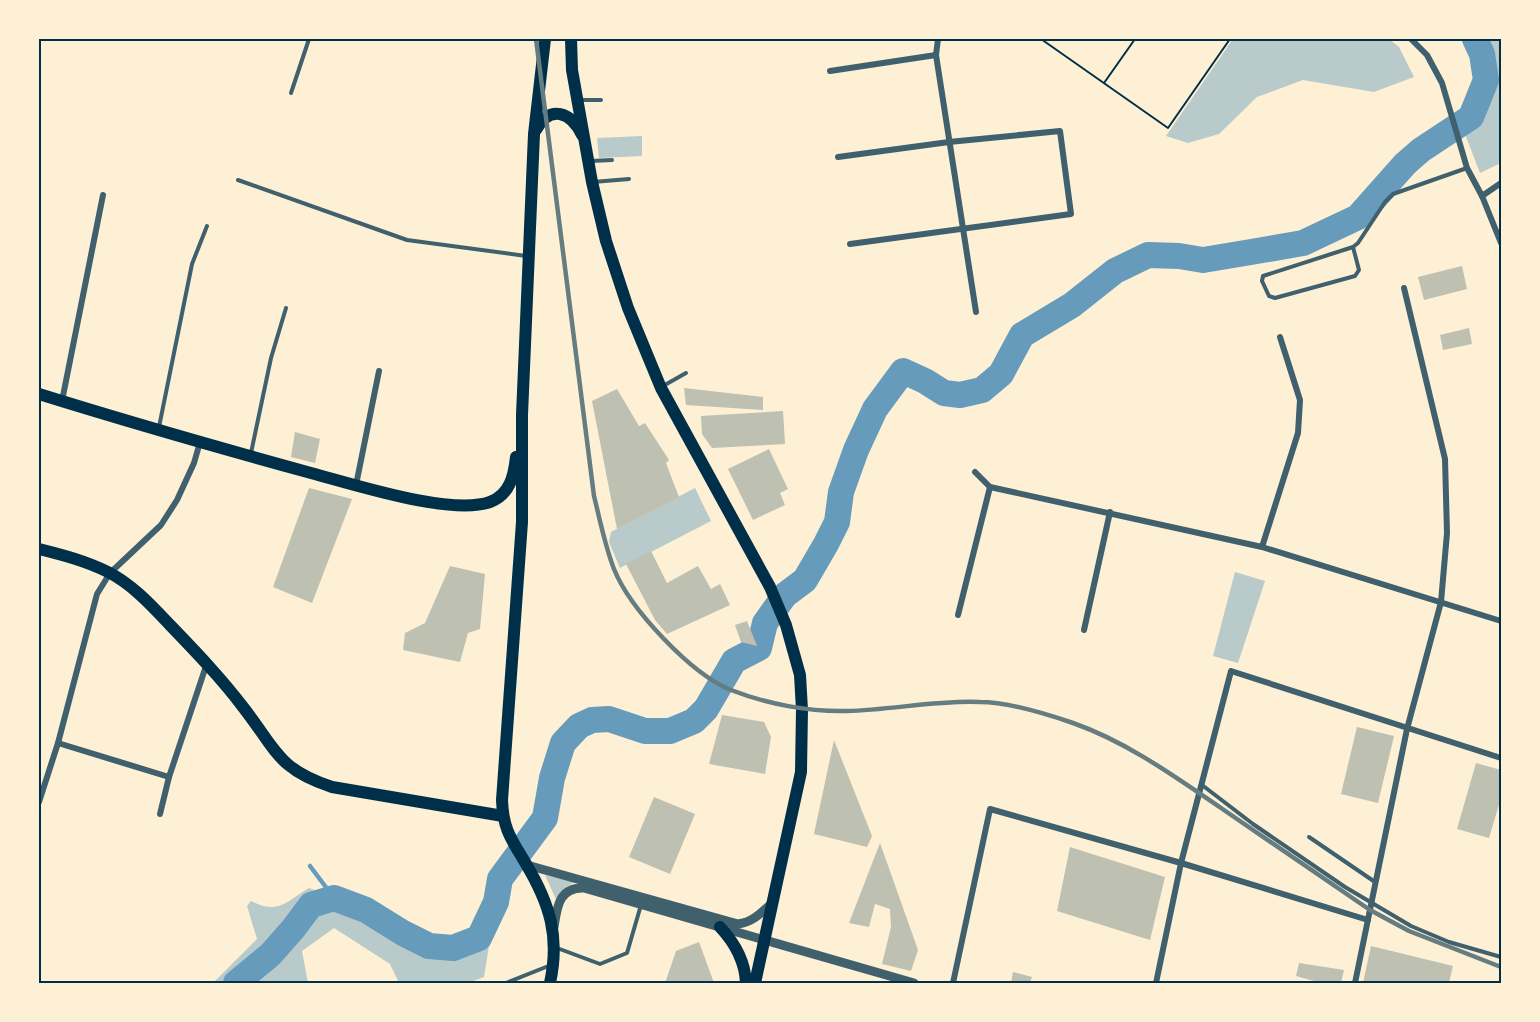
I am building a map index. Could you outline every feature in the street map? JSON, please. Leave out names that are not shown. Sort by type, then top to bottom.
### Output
[{"type":"main road","points":[[545,39],[534,134],[522,415],[522,522],[502,801],[508,835],[526,863],[547,904],[554,930],[554,963],[550,983]]},
{"type":"main road","points":[[571,39],[573,70],[592,182],[606,240],[628,308],[661,388],[770,587],[786,625],[800,675],[801,772],[755,983]]},
{"type":"main road","points":[[534,134],[546,116],[561,115],[571,118],[577,124],[586,145]]},
{"type":"main road","points":[[39,394],[159,431],[356,485],[419,500],[450,504],[478,505],[493,501],[505,492],[511,482],[522,415]]},
{"type":"main road","points":[[39,549],[73,557],[110,573],[145,600],[207,663],[244,708],[277,755],[292,769],[309,779],[332,786],[503,816]]},
{"type":"main road","points":[[720,927],[736,946],[742,961],[746,983]]},
{"type":"street","points":[[938,39],[936,55],[976,312]]},
{"type":"street","points":[[1411,39],[1427,56],[1442,83],[1467,168],[1482,196],[1501,243]]},
{"type":"street","points":[[830,71],[936,55]]},
{"type":"street","points":[[838,157],[949,142],[1060,131],[1071,214],[850,244]]},
{"type":"street","points":[[1482,196],[1501,183]]},
{"type":"street","points":[[62,401],[103,195]]},
{"type":"street","points":[[1355,983],[1407,729],[1441,602],[1447,533],[1445,459],[1404,288]]},
{"type":"street","points":[[1262,546],[1298,433],[1300,400],[1280,337]]},
{"type":"street","points":[[356,485],[379,372]]},
{"type":"street","points":[[39,802],[58,743],[97,594],[110,573],[161,525],[177,500],[194,463],[200,442]]},
{"type":"street","points":[[975,472],[990,487],[1262,546],[1501,621]]},
{"type":"street","points":[[958,615],[990,487]]},
{"type":"street","points":[[1084,630],[1110,512]]},
{"type":"street","points":[[160,814],[169,777],[207,663]]},
{"type":"street","points":[[1156,983],[1182,863],[1231,671],[1501,758]]},
{"type":"street","points":[[58,743],[169,777]]},
{"type":"street","points":[[953,983],[990,809],[1182,863],[1368,920]]},
{"type":"street","points":[[526,863],[738,924],[754,919],[772,903]]},
{"type":"street","points":[[554,930],[557,909],[566,892],[574,888],[584,888],[914,983]]},
{"type":"lane","points":[[291,93],[309,39]]},
{"type":"lane","points":[[579,100],[601,100]]},
{"type":"lane","points":[[590,161],[612,160]]},
{"type":"lane","points":[[1353,247],[1359,270],[1355,276],[1275,298],[1269,296],[1262,281],[1263,276],[1353,247],[1393,194],[1467,168]]},
{"type":"lane","points":[[592,182],[629,179]]},
{"type":"lane","points":[[238,180],[407,240],[528,256]]},
{"type":"lane","points":[[159,431],[192,264],[207,226]]},
{"type":"lane","points":[[250,456],[271,358],[286,308]]},
{"type":"lane","points":[[661,388],[686,373]]},
{"type":"lane","points":[[1202,785],[1252,824],[1371,903],[1411,926],[1449,942],[1501,957]]},
{"type":"lane","points":[[1309,837],[1376,882]]},
{"type":"lane","points":[[555,947],[600,964],[627,953],[641,904]]},
{"type":"lane","points":[[506,983],[554,963]]},
{"type":"path","points":[[1041,39],[1168,128],[1230,39]]},
{"type":"path","points":[[1104,83],[1135,39]]},
{"type":"shaded area","points":[[1233,39],[1389,39],[1399,47],[1414,77],[1374,92],[1303,80],[1257,97],[1219,134],[1188,143],[1166,136]]},
{"type":"shaded area","points":[[1484,39],[1501,39],[1501,163],[1480,173],[1463,129],[1478,115],[1487,97],[1490,65]]},
{"type":"shaded area","points":[[642,136],[642,156],[599,158],[597,138]]},
{"type":"shaded area","points":[[695,488],[711,521],[620,568],[609,542],[611,532]]},
{"type":"shaded area","points":[[1235,572],[1265,581],[1238,663],[1213,656]]},
{"type":"shaded area","points":[[545,875],[574,882],[564,889],[559,906]]},
{"type":"shaded area","points":[[309,888],[366,910],[429,946],[453,948],[479,938],[496,902],[484,977],[468,983],[399,983],[390,964],[334,928],[302,951],[308,983],[213,983],[257,939],[247,906],[251,901],[275,907],[288,902]]},
{"type":"building","points":[[1462,266],[1467,289],[1424,300],[1418,277]]},
{"type":"building","points":[[1469,328],[1472,344],[1443,350],[1440,335]]},
{"type":"building","points":[[684,388],[763,397],[763,410],[686,405]]},
{"type":"building","points":[[617,389],[639,426],[645,423],[669,460],[666,463],[679,497],[617,529],[592,401]]},
{"type":"building","points":[[783,411],[785,444],[712,448],[702,434],[701,416]]},
{"type":"building","points":[[295,432],[320,439],[315,463],[291,457]]},
{"type":"building","points":[[769,449],[788,489],[780,493],[785,505],[753,520],[728,469]]},
{"type":"building","points":[[309,488],[352,499],[312,603],[273,587]]},
{"type":"building","points":[[651,551],[667,583],[698,566],[711,589],[720,584],[730,605],[667,634],[655,620],[626,564]]},
{"type":"building","points":[[450,566],[485,574],[480,629],[468,633],[460,662],[403,650],[405,633],[425,623]]},
{"type":"building","points":[[747,621],[757,646],[741,642],[735,625]]},
{"type":"building","points":[[722,715],[764,722],[771,737],[765,774],[709,764]]},
{"type":"building","points":[[1357,727],[1394,736],[1378,803],[1341,794]]},
{"type":"building","points":[[834,740],[872,836],[867,847],[814,834]]},
{"type":"building","points":[[1476,763],[1501,770],[1501,798],[1489,838],[1457,829]]},
{"type":"building","points":[[654,797],[695,814],[670,874],[629,857]]},
{"type":"building","points":[[880,843],[918,950],[911,971],[882,964],[891,927],[890,909],[875,904],[869,927],[849,923]]},
{"type":"building","points":[[1070,847],[1165,877],[1150,940],[1057,911]]},
{"type":"building","points":[[699,942],[714,983],[665,983],[676,951]]},
{"type":"building","points":[[1371,946],[1453,966],[1449,983],[1363,983]]},
{"type":"building","points":[[1299,963],[1344,970],[1341,983],[1321,983],[1296,976]]},
{"type":"building","points":[[1013,972],[1032,977],[1030,983],[1011,983]]},
{"type":"waterway","points":[[236,983],[270,955],[311,905],[334,898],[366,910],[429,946],[453,948],[479,938],[496,902],[500,879],[545,818],[552,778],[563,743],[579,726],[592,720],[609,719],[645,731],[670,731],[694,721],[706,709],[734,661],[759,648],[765,623],[785,595],[805,580],[826,544],[837,522],[841,492],[856,450],[875,409],[903,371],[944,393],[960,395],[982,390],[1001,374],[1022,335],[1072,305],[1115,271],[1148,255],[1179,256],[1203,260],[1303,243],[1358,217],[1405,164],[1421,150],[1471,117],[1486,80],[1482,54],[1475,39]]},
{"type":"waterway","points":[[310,866],[334,898]]},
{"type":"railway","points":[[536,39],[594,496],[608,551],[622,585],[648,621],[681,655],[715,682],[731,690],[788,706],[847,711],[947,702],[991,703],[1027,709],[1073,723],[1112,740],[1150,761],[1370,910],[1409,931],[1501,967]]}]
